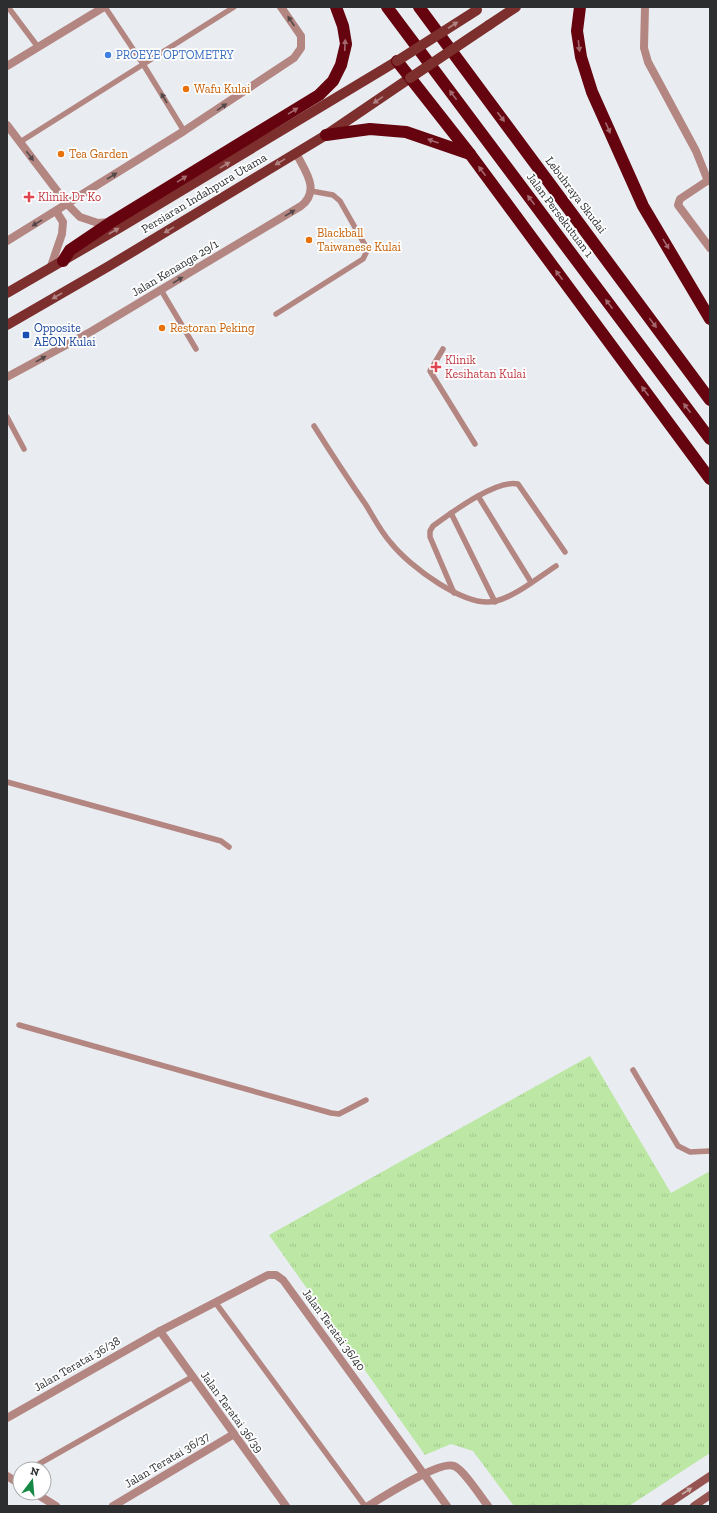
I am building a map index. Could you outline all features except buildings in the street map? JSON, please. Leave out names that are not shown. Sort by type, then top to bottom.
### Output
[{"type":"highway","points":[[63,261],[70,250],[113,221],[319,95],[333,81],[341,65],[346,44],[343,26],[336,7]]},
{"type":"highway","name":"Jalan Persekutuan 1","points":[[387,7],[710,439]]},
{"type":"highway","name":"Lebuhraya Skudai","points":[[419,7],[710,400]]},
{"type":"highway","points":[[580,7],[577,31],[581,57],[592,92],[643,206],[710,319]]},
{"type":"highway","points":[[397,62],[470,154],[710,479]]},
{"type":"highway","points":[[326,135],[370,129],[406,132],[470,154]]},
{"type":"main road","name":"Persiaran Indahpura Utama","points":[[7,325],[109,266],[326,135],[516,7]]},
{"type":"main road","name":"Persiaran Indahpura Utama","points":[[7,293],[50,269],[397,62],[479,8]]},
{"type":"street","points":[[7,66],[105,7]]},
{"type":"street","points":[[7,241],[184,131],[294,58],[301,48],[301,36],[281,7]]},
{"type":"street","points":[[645,7],[644,48],[648,62],[696,151],[709,180],[680,199],[678,205],[710,248]]},
{"type":"street","points":[[7,125],[67,204],[80,217],[98,223],[113,221]]},
{"type":"street","points":[[296,153],[309,179],[311,191]]},
{"type":"street","name":"Jalan Kenanga 29/1","points":[[7,377],[92,331],[301,206],[306,202],[311,191]]},
{"type":"street","points":[[50,269],[62,234],[62,222],[56,210]]},
{"type":"street","points":[[675,258],[710,309]]},
{"type":"street","name":"Jalan Teratai 36/40","points":[[160,1331],[268,1275],[276,1276],[282,1280],[447,1506]]},
{"type":"street","name":"Jalan Teratai 36/39","points":[[160,1331],[286,1506]]},
{"type":"street","name":"Jalan Teratai 36/38","points":[[7,1418],[160,1331]]},
{"type":"street","name":"Jalan Teratai 36/37","points":[[113,1506],[234,1434]]},
{"type":"street","points":[[367,1506],[424,1474],[445,1465],[454,1466],[461,1471],[488,1506]]},
{"type":"street","points":[[665,1506],[710,1476]]},
{"type":"street","points":[[694,1506],[710,1495]]},
{"type":"lane","points":[[8,7],[38,47]]},
{"type":"lane","points":[[105,7],[143,64],[184,131]]},
{"type":"lane","points":[[20,142],[234,7]]},
{"type":"lane","points":[[276,314],[363,259],[366,253],[365,245],[340,201],[333,196],[311,191]]},
{"type":"lane","points":[[161,290],[196,349]]},
{"type":"lane","points":[[443,349],[430,371],[475,444]]},
{"type":"lane","points":[[7,417],[24,449]]},
{"type":"lane","points":[[314,426],[391,544],[431,579],[454,593],[472,600],[495,602],[513,594],[556,566]]},
{"type":"lane","points":[[454,593],[430,537],[430,531],[433,526],[478,496],[510,483],[518,484],[565,552]]},
{"type":"lane","points":[[478,496],[531,582]]},
{"type":"lane","points":[[451,513],[495,602]]},
{"type":"lane","points":[[7,782],[221,841],[229,847]]},
{"type":"lane","points":[[19,1025],[331,1114],[339,1114],[366,1100]]},
{"type":"lane","points":[[633,1070],[678,1146],[690,1152],[710,1151]]},
{"type":"lane","points":[[215,1302],[367,1506]]},
{"type":"lane","points":[[44,1461],[192,1377]]},
{"type":"green space","points":[[590,1056],[671,1193],[710,1171],[710,1453],[629,1506],[514,1506],[473,1451],[451,1444],[425,1455],[269,1235]]},
{"type":"place","name":"PROEYE OPTOMETRY","points":[[108,55]]},
{"type":"place","name":"Wafu Kulai","points":[[186,89]]},
{"type":"place","name":"Tea Garden","points":[[61,154]]},
{"type":"place","name":"Klinik Dr Ko","points":[[29,197]]},
{"type":"place","name":"Blackball Taiwanese Kulai","points":[[309,240]]},
{"type":"place","name":"Restoran Peking","points":[[162,328]]},
{"type":"place","name":"Opposite AEON Kulai","points":[[26,335]]},
{"type":"place","name":"Klinik Kesihatan Kulai","points":[[436,367]]}]
